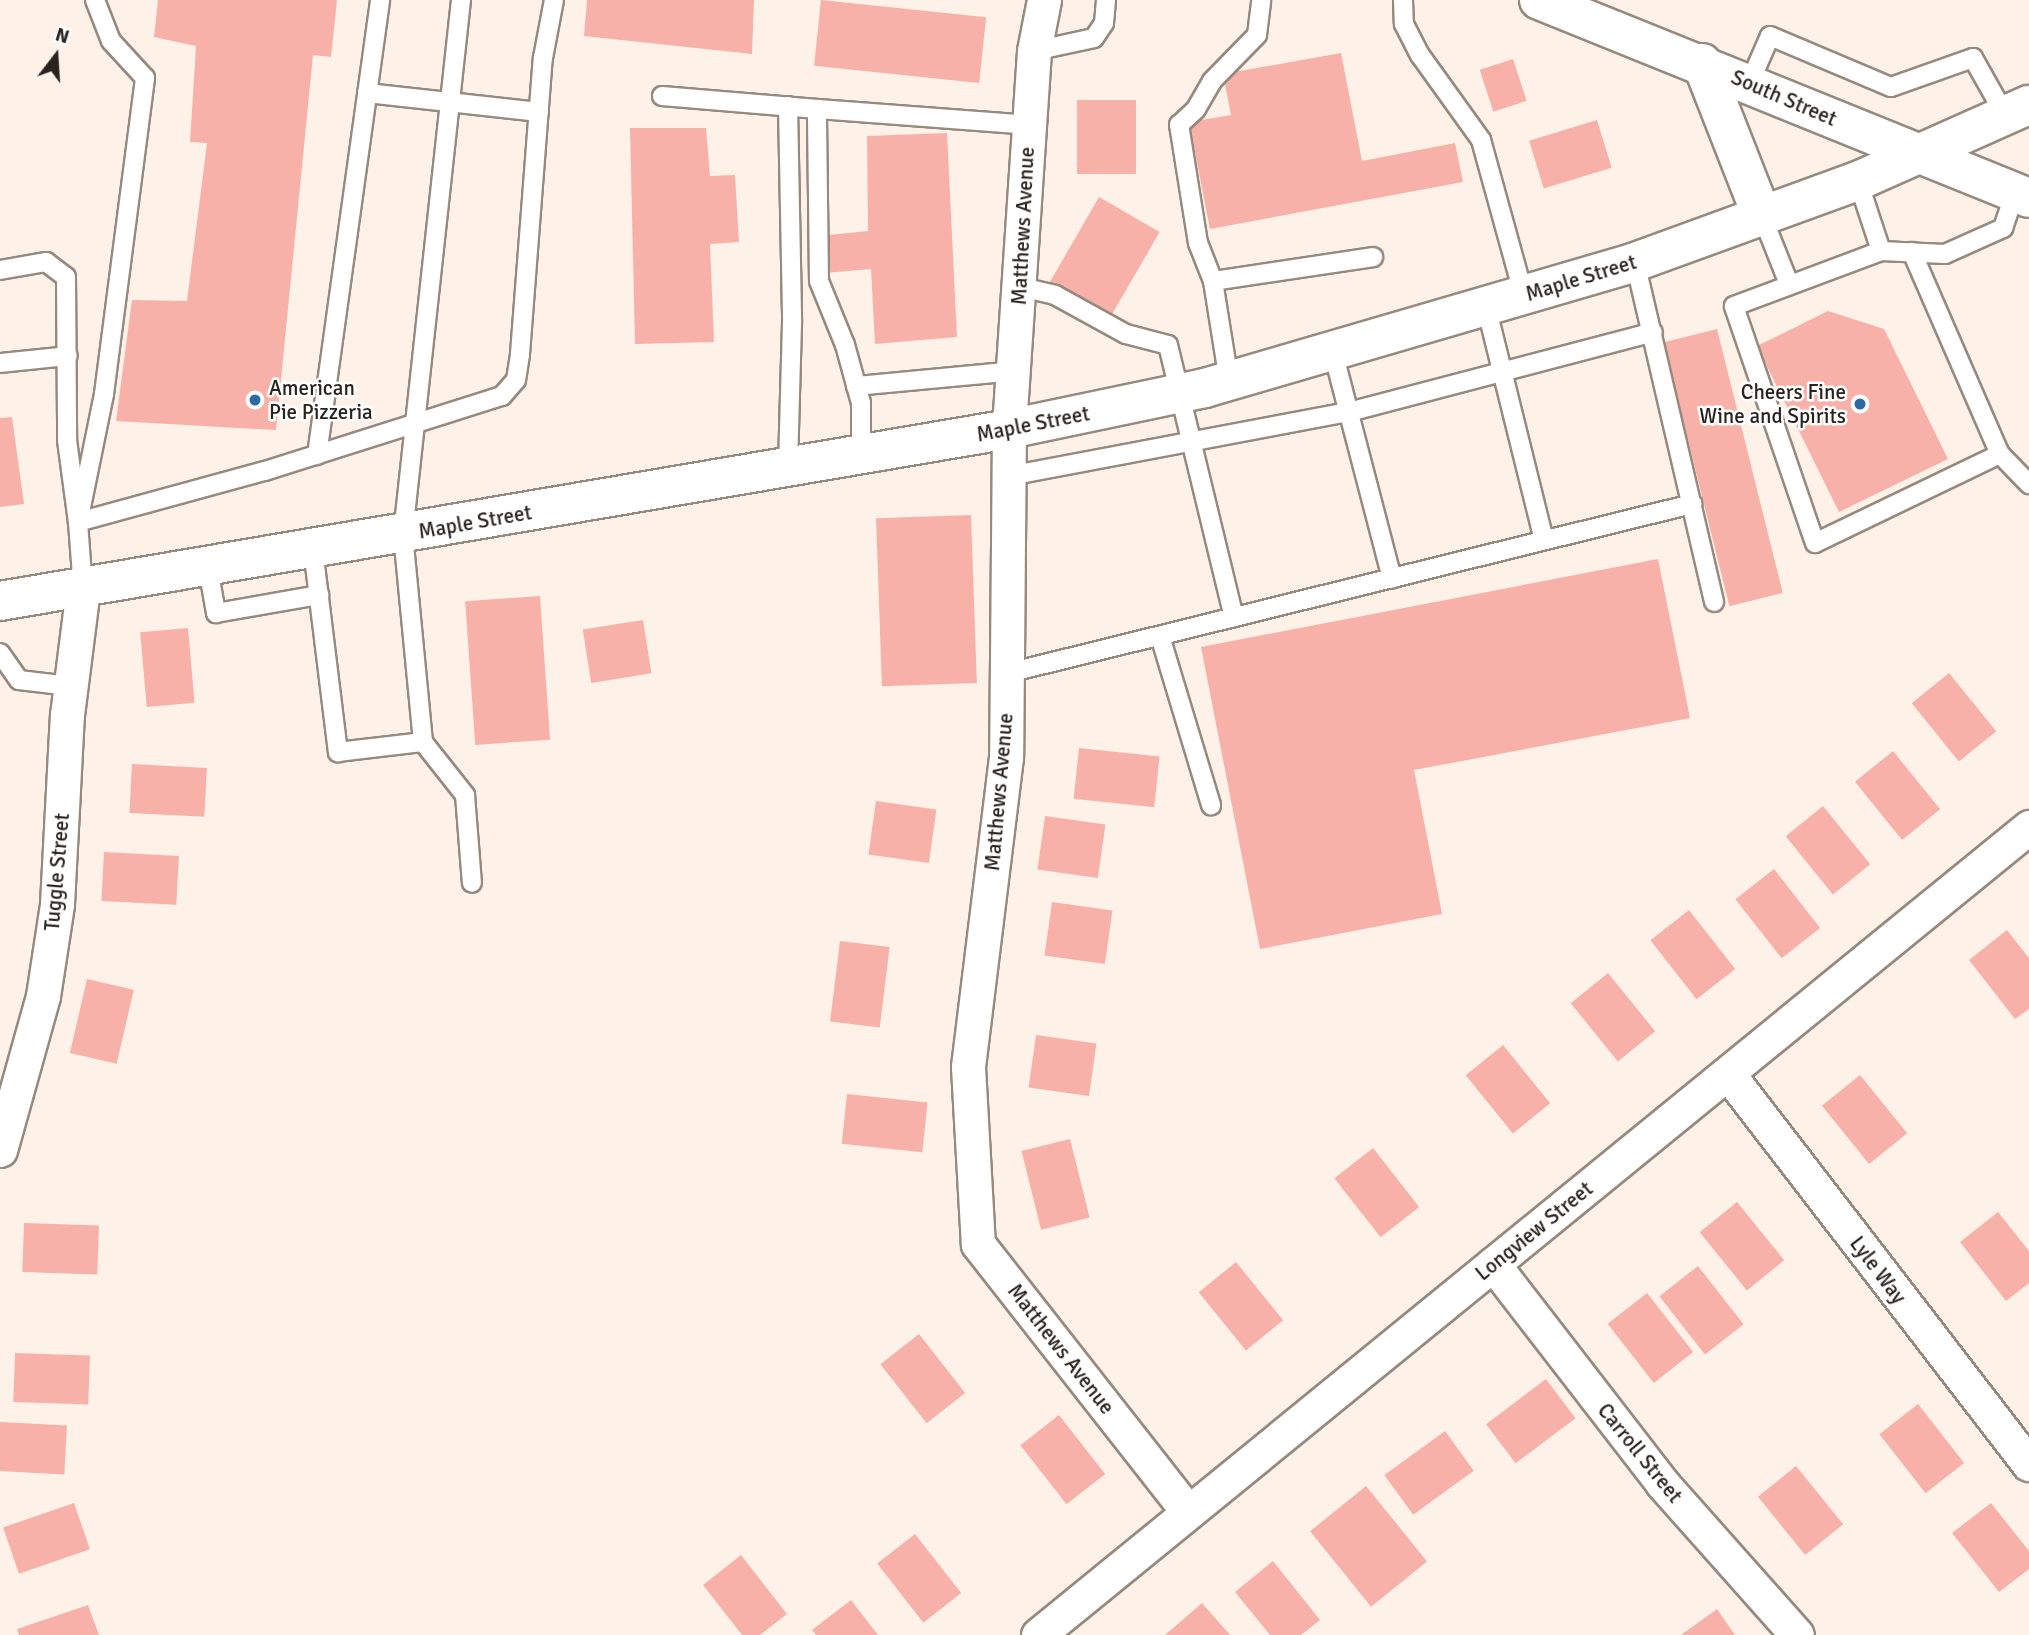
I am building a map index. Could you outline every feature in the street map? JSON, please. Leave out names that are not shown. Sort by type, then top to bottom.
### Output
[{"type":"main road","name":"South Street","points":[[1539,0],[2022,196]]},
{"type":"main road","points":[[1702,64],[1762,216]]},
{"type":"main road","name":"Maple Street","points":[[0,601],[208,568],[861,455],[1182,394],[1635,262],[1858,181],[2017,110]]},
{"type":"street","name":"Matthews Avenue","points":[[1044,0],[1034,51],[1021,287],[1009,429],[1006,757],[968,1066],[978,1244],[1188,1511]]},
{"type":"street","name":"Tuggle Street","points":[[0,1150],[43,996],[57,904],[71,686],[83,589]]},
{"type":"street","name":"Longview Street","points":[[1038,1635],[1729,1075],[2029,827]]},
{"type":"street","name":"Lyle Way","points":[[1729,1075],[2029,1464]]},
{"type":"street","name":"Carroll Street","points":[[1493,1264],[1662,1483],[1797,1635]]},
{"type":"lane","points":[[78,522],[104,394],[145,78],[111,41],[95,0]]},
{"type":"lane","points":[[317,455],[380,0]]},
{"type":"lane","points":[[461,0],[403,534],[424,742],[465,795],[472,883]]},
{"type":"lane","points":[[78,522],[317,455],[502,396],[516,380],[538,111],[554,0]]},
{"type":"lane","points":[[1034,51],[1094,38],[1104,23],[1106,0]]},
{"type":"lane","points":[[1229,382],[1213,281],[1198,243],[1179,125],[1196,109],[1212,81],[1257,35],[1261,0]]},
{"type":"lane","points":[[1403,0],[1404,24],[1420,55],[1480,140],[1524,296]]},
{"type":"lane","points":[[1749,84],[1770,36],[1891,87],[1973,58],[2017,110]]},
{"type":"lane","points":[[367,93],[538,111]]},
{"type":"lane","points":[[662,96],[1028,125]]},
{"type":"lane","points":[[788,106],[792,323],[788,467]]},
{"type":"lane","points":[[817,109],[819,281],[856,386],[861,455]]},
{"type":"lane","points":[[1858,181],[1881,251]]},
{"type":"lane","points":[[2000,454],[1815,543],[1734,306],[1881,251],[1945,254],[2003,228],[2022,196]]},
{"type":"lane","points":[[1762,216],[1789,284]]},
{"type":"lane","points":[[1912,252],[2000,454],[2029,484]]},
{"type":"lane","points":[[1213,281],[1373,257]]},
{"type":"lane","points":[[0,270],[46,262],[66,277],[67,440],[78,522],[83,589]]},
{"type":"lane","points":[[1635,262],[1714,602]]},
{"type":"lane","points":[[1021,287],[1055,295],[1126,334],[1168,345],[1234,617]]},
{"type":"lane","points":[[1486,306],[1544,541]]},
{"type":"lane","points":[[1009,476],[1194,444],[1349,412],[1653,332]]},
{"type":"lane","points":[[1333,352],[1392,578]]},
{"type":"lane","points":[[0,363],[68,356]]},
{"type":"lane","points":[[856,386],[1014,371]]},
{"type":"lane","points":[[1008,673],[1692,504]]},
{"type":"lane","points":[[313,549],[338,752],[424,742]]},
{"type":"lane","points":[[208,568],[216,613],[319,595]]},
{"type":"lane","points":[[1160,636],[1211,805]]},
{"type":"lane","points":[[0,653],[19,680],[71,686]]},
{"type":"building","points":[[158,0],[337,0],[331,57],[313,55],[276,430],[116,421],[132,300],[187,301],[207,143],[190,142],[196,46],[154,37]]},
{"type":"building","points":[[587,0],[754,0],[752,54],[584,36]]},
{"type":"building","points":[[821,0],[986,17],[979,83],[814,66]]},
{"type":"building","points":[[1341,53],[1362,161],[1455,143],[1463,182],[1210,229],[1189,122],[1231,115],[1223,74]]},
{"type":"building","points":[[1513,59],[1527,101],[1493,112],[1480,70]]},
{"type":"building","points":[[1077,100],[1136,100],[1136,174],[1077,174]]},
{"type":"building","points":[[1597,120],[1612,168],[1544,189],[1529,141]]},
{"type":"building","points":[[630,128],[706,128],[710,176],[735,175],[739,242],[710,244],[714,342],[635,344]]},
{"type":"building","points":[[947,133],[957,337],[875,344],[871,269],[825,273],[819,236],[868,231],[867,136]]},
{"type":"building","points":[[1099,197],[1160,232],[1111,317],[1050,282]]},
{"type":"building","points":[[1828,311],[1884,329],[1948,459],[1839,512],[1757,346]]},
{"type":"building","points":[[1717,329],[1783,593],[1729,606],[1664,342]]},
{"type":"building","points":[[12,417],[24,504],[0,507],[0,418]]},
{"type":"building","points":[[971,515],[977,683],[882,686],[876,518]]},
{"type":"building","points":[[1658,559],[1690,718],[1414,770],[1442,914],[1260,949],[1201,647]]},
{"type":"building","points":[[540,596],[550,740],[475,745],[465,601]]},
{"type":"building","points":[[643,620],[651,673],[591,683],[583,630]]},
{"type":"building","points":[[188,628],[195,703],[147,707],[140,632]]},
{"type":"building","points":[[1949,673],[1996,731],[1959,761],[1912,703]]},
{"type":"building","points":[[1079,748],[1160,756],[1154,807],[1074,799]]},
{"type":"building","points":[[1893,751],[1940,809],[1902,840],[1855,782]]},
{"type":"building","points":[[132,764],[207,768],[204,817],[129,813]]},
{"type":"building","points":[[876,801],[936,809],[929,863],[868,854]]},
{"type":"building","points":[[1823,806],[1870,864],[1833,894],[1786,836]]},
{"type":"building","points":[[1045,816],[1105,824],[1098,878],[1037,869]]},
{"type":"building","points":[[104,852],[179,856],[176,905],[101,901]]},
{"type":"building","points":[[1774,869],[1820,928],[1782,958],[1735,899]]},
{"type":"building","points":[[1052,902],[1112,910],[1105,964],[1044,955]]},
{"type":"building","points":[[1689,910],[1735,969],[1697,999],[1650,940]]},
{"type":"building","points":[[2007,930],[2029,958],[2029,1009],[2015,1019],[1969,960]]},
{"type":"building","points":[[840,941],[890,947],[880,1027],[830,1021]]},
{"type":"building","points":[[1608,973],[1655,1031],[1618,1061],[1571,1003]]},
{"type":"building","points":[[87,979],[134,990],[117,1064],[70,1053]]},
{"type":"building","points":[[1036,1035],[1096,1043],[1089,1096],[1029,1087]]},
{"type":"building","points":[[1503,1045],[1550,1103],[1513,1133],[1466,1075]]},
{"type":"building","points":[[1860,1075],[1907,1133],[1869,1164],[1822,1106]]},
{"type":"building","points":[[847,1094],[928,1102],[922,1152],[842,1144]]},
{"type":"building","points":[[1070,1139],[1090,1218],[1041,1230],[1021,1151]]},
{"type":"building","points":[[1373,1148],[1419,1207],[1381,1237],[1334,1178]]},
{"type":"building","points":[[1737,1202],[1784,1260],[1747,1290],[1700,1232]]},
{"type":"building","points":[[1998,1212],[2029,1251],[2029,1283],[2006,1301],[1960,1242]]},
{"type":"building","points":[[24,1223],[99,1226],[97,1275],[22,1272]]},
{"type":"building","points":[[1236,1262],[1283,1320],[1246,1350],[1199,1292]]},
{"type":"building","points":[[1698,1266],[1744,1324],[1705,1354],[1659,1296]]},
{"type":"building","points":[[1647,1293],[1693,1352],[1654,1383],[1608,1324]]},
{"type":"building","points":[[919,1334],[965,1393],[927,1423],[880,1364]]},
{"type":"building","points":[[15,1353],[90,1356],[88,1405],[13,1402]]},
{"type":"building","points":[[1546,1379],[1575,1418],[1516,1463],[1486,1424]]},
{"type":"building","points":[[1918,1404],[1964,1463],[1926,1493],[1879,1434]]},
{"type":"building","points":[[1059,1415],[1105,1474],[1067,1504],[1020,1445]]},
{"type":"building","points":[[0,1422],[67,1426],[64,1474],[0,1471]]},
{"type":"building","points":[[1445,1431],[1474,1471],[1413,1515],[1384,1475]]},
{"type":"building","points":[[1796,1466],[1843,1524],[1805,1555],[1758,1497]]},
{"type":"building","points":[[1366,1486],[1427,1561],[1371,1607],[1310,1531]]},
{"type":"building","points":[[74,1503],[90,1549],[19,1574],[3,1527]]},
{"type":"building","points":[[1991,1503],[2029,1551],[2029,1569],[1999,1592],[1952,1533]]},
{"type":"building","points":[[915,1534],[961,1593],[923,1623],[877,1564]]},
{"type":"building","points":[[741,1555],[787,1614],[760,1635],[742,1635],[703,1585]]},
{"type":"building","points":[[1273,1561],[1320,1620],[1301,1635],[1270,1635],[1235,1592]]},
{"type":"building","points":[[851,1600],[878,1635],[816,1635],[812,1630]]},
{"type":"building","points":[[1202,1603],[1230,1635],[1165,1635]]},
{"type":"building","points":[[88,1605],[99,1635],[19,1635],[17,1629]]},
{"type":"building","points":[[1717,1609],[1735,1635],[1681,1635]]},
{"type":"place","name":"American Pie Pizzeria","points":[[255,400]]},
{"type":"place","name":"Cheers Fine Wine and Spirits","points":[[1860,404]]}]
